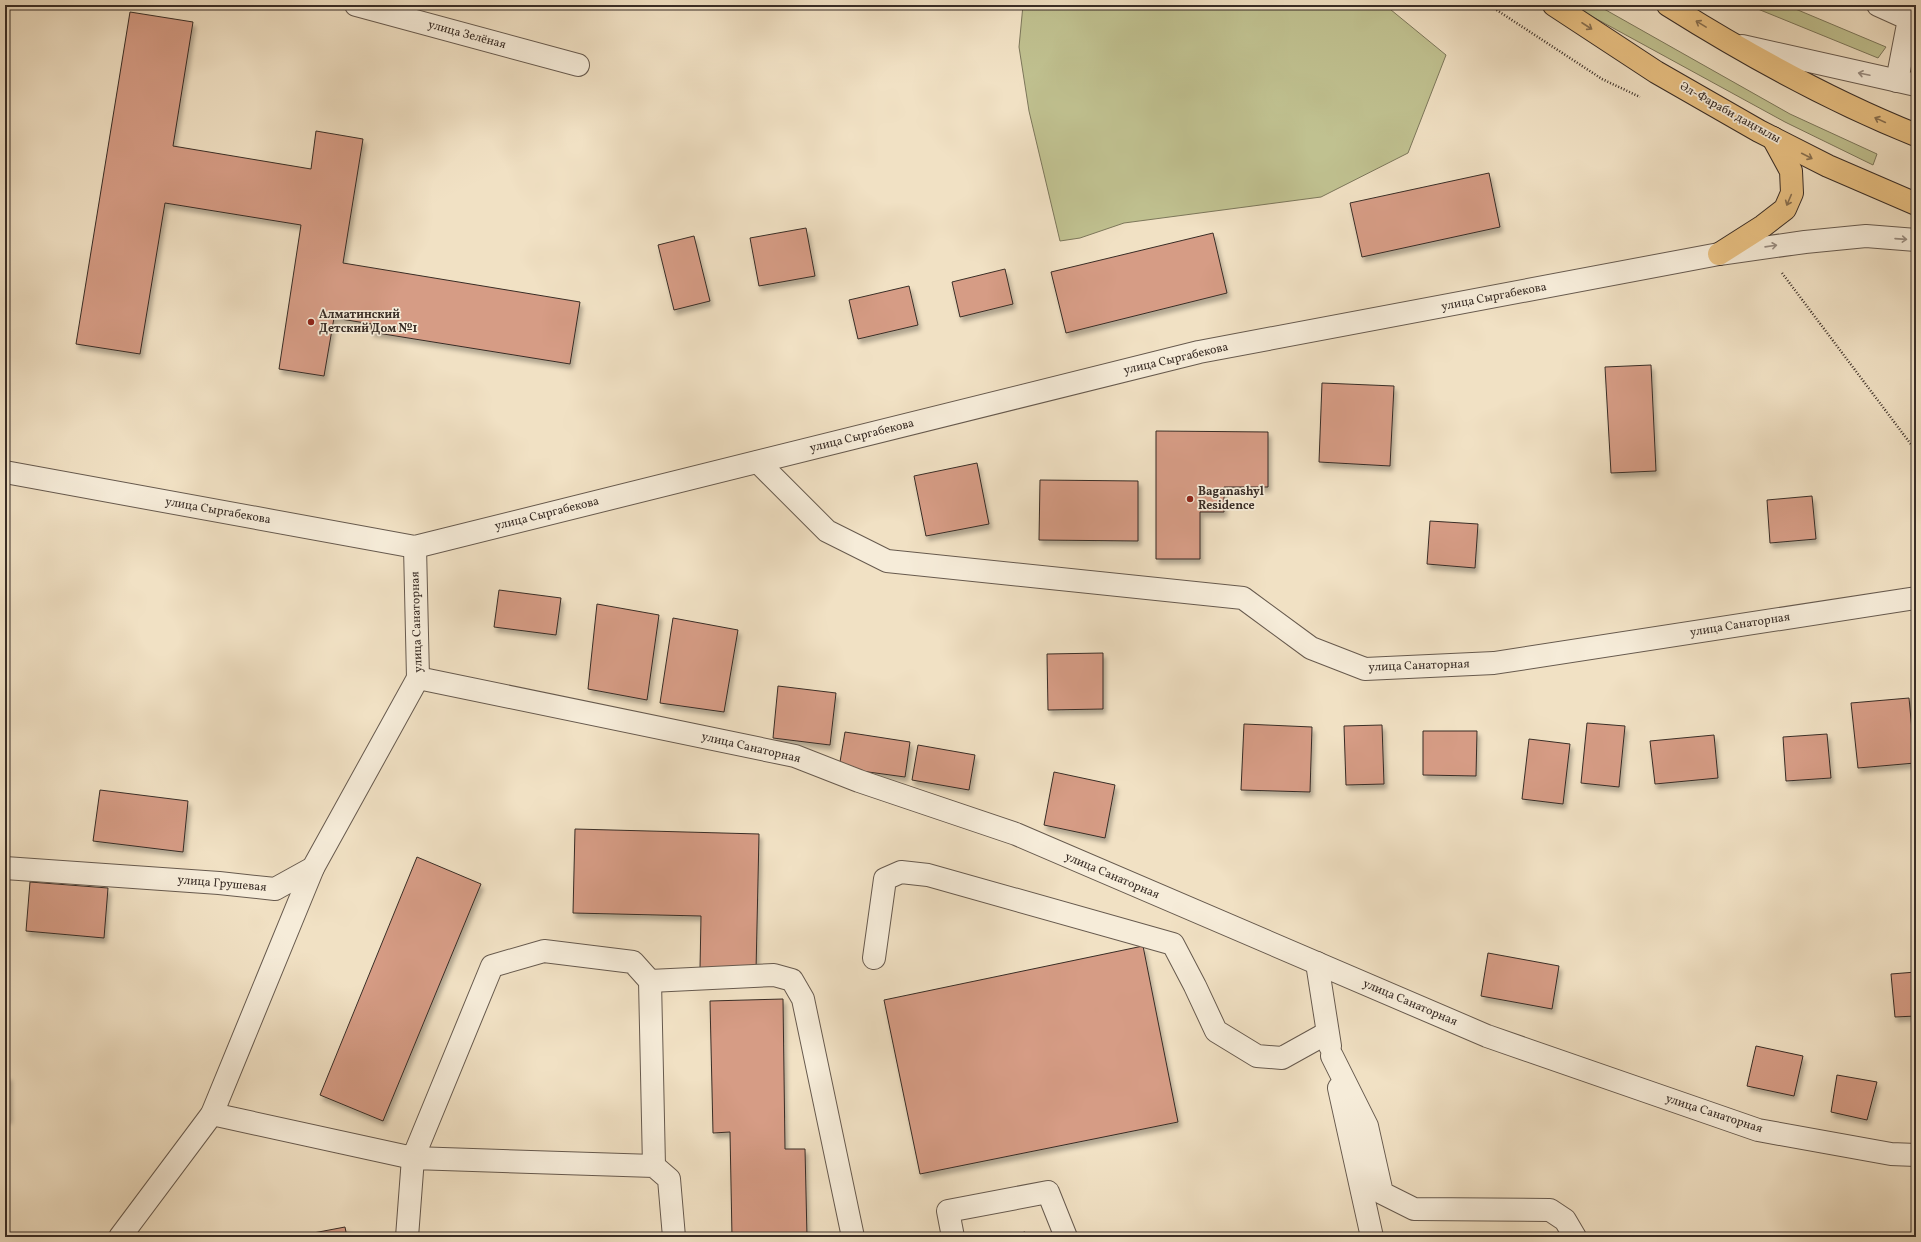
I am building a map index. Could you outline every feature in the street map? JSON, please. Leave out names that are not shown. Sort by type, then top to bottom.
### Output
[{"type":"main road","name":"Әл-Фараби даңғылы","points":[[1554,5],[1656,72],[1773,138],[1828,166],[1916,204]]},
{"type":"main road","points":[[1668,5],[1733,44],[1833,97],[1916,135]]},
{"type":"main road","points":[[1719,254],[1764,226],[1785,209],[1792,193],[1791,171],[1773,138]]},
{"type":"street","name":"улица Зелёная","points":[[356,5],[385,9],[578,65]]},
{"type":"street","points":[[1733,44],[1910,80],[1909,19],[1878,5]]},
{"type":"street","name":"улица Сыргабекова","points":[[5,472],[415,547],[1199,352],[1719,254],[1805,242],[1866,236],[1916,240]]},
{"type":"street","name":"улица Санаторная","points":[[758,462],[827,531],[888,561],[1243,598],[1311,648],[1365,669],[1494,663],[1916,598]]},
{"type":"street","name":"улица Санаторная","points":[[415,547],[418,678],[795,756],[858,781],[1016,834],[1487,1036],[1758,1130],[1891,1154],[1916,1155]]},
{"type":"street","points":[[120,1237],[212,1114],[313,868],[418,678]]},
{"type":"street","name":"улица Грушевая","points":[[5,868],[219,883],[275,889],[313,868]]},
{"type":"street","points":[[874,958],[885,879],[901,872],[928,874],[1173,944],[1216,1031],[1257,1056],[1282,1058],[1326,1033]]},
{"type":"street","points":[[407,1237],[412,1158],[492,966],[544,951],[633,962],[650,981],[654,1166]]},
{"type":"street","points":[[1317,963],[1326,1033],[1372,1237]]},
{"type":"street","points":[[650,981],[774,975],[792,980],[803,999],[853,1237]]},
{"type":"street","points":[[1332,1056],[1367,1126],[1382,1193],[1414,1209],[1550,1210],[1565,1220],[1575,1237]]},
{"type":"street","points":[[212,1114],[412,1158],[654,1166],[669,1179],[674,1237]]},
{"type":"street","points":[[953,1237],[948,1211],[1048,1192],[1066,1237]]},
{"type":"path","points":[[1489,5],[1602,79],[1645,99]]},
{"type":"path","points":[[1781,271],[1916,451]]},
{"type":"green space","points":[[1023,5],[1385,5],[1446,55],[1408,153],[1321,197],[1124,223],[1080,238],[1060,241],[1029,111],[1019,47]]},
{"type":"green space","points":[[1571,5],[1597,5],[1790,114],[1877,154],[1873,165],[1785,122]]},
{"type":"green space","points":[[1748,5],[1786,5],[1886,47],[1878,58]]},
{"type":"building","points":[[130,12],[193,22],[173,146],[311,169],[316,131],[363,139],[343,263],[580,302],[570,364],[371,332],[372,324],[334,318],[324,376],[279,369],[301,225],[165,203],[140,354],[76,344]]},
{"type":"building","points":[[1489,173],[1500,227],[1362,257],[1350,203]]},
{"type":"building","points":[[806,228],[815,276],[759,286],[750,238]]},
{"type":"building","points":[[1213,233],[1227,293],[1066,333],[1051,272]]},
{"type":"building","points":[[694,236],[710,301],[674,310],[658,245]]},
{"type":"building","points":[[1005,269],[1013,304],[960,317],[952,282]]},
{"type":"building","points":[[909,286],[918,325],[858,339],[849,300]]},
{"type":"building","points":[[1651,365],[1656,471],[1611,473],[1605,367]]},
{"type":"building","points":[[1322,383],[1394,386],[1390,466],[1319,462]]},
{"type":"building","name":"Baganashyl Residence","points":[[1156,431],[1268,432],[1268,487],[1224,487],[1224,512],[1200,512],[1200,559],[1156,559]]},
{"type":"building","points":[[977,463],[989,524],[926,536],[914,476]]},
{"type":"building","points":[[1040,480],[1138,481],[1138,541],[1039,540]]},
{"type":"building","points":[[1812,496],[1816,539],[1770,543],[1767,500]]},
{"type":"building","points":[[1430,521],[1478,524],[1475,568],[1427,564]]},
{"type":"building","points":[[499,590],[561,598],[556,635],[494,627]]},
{"type":"building","points":[[597,604],[659,615],[647,700],[588,689]]},
{"type":"building","points":[[673,618],[738,630],[724,712],[660,703]]},
{"type":"building","points":[[1103,653],[1103,709],[1048,710],[1047,654]]},
{"type":"building","points":[[778,686],[836,693],[830,745],[773,738]]},
{"type":"building","points":[[1909,698],[1915,763],[1858,768],[1851,703]]},
{"type":"building","points":[[1587,723],[1625,726],[1619,787],[1581,783]]},
{"type":"building","points":[[1244,724],[1312,727],[1310,792],[1241,790]]},
{"type":"building","points":[[1382,725],[1384,784],[1346,785],[1344,726]]},
{"type":"building","points":[[1423,731],[1477,731],[1476,776],[1423,775]]},
{"type":"building","points":[[845,732],[910,742],[905,777],[839,768]]},
{"type":"building","points":[[1827,734],[1831,778],[1786,781],[1783,737]]},
{"type":"building","points":[[1714,735],[1718,778],[1655,784],[1650,741]]},
{"type":"building","points":[[1529,739],[1570,744],[1563,804],[1522,799]]},
{"type":"building","points":[[918,745],[975,755],[969,790],[912,780]]},
{"type":"building","points":[[1054,772],[1115,785],[1105,838],[1044,825]]},
{"type":"building","points":[[100,790],[188,801],[183,852],[93,841]]},
{"type":"building","points":[[575,829],[759,834],[756,971],[700,969],[701,916],[573,913]]},
{"type":"building","points":[[417,857],[481,884],[383,1121],[320,1095]]},
{"type":"building","points":[[30,882],[108,888],[104,938],[26,931]]},
{"type":"building","points":[[1143,946],[1178,1122],[920,1174],[884,1000]]},
{"type":"building","points":[[1488,953],[1559,966],[1552,1009],[1481,996]]},
{"type":"building","points":[[1916,972],[1916,1016],[1895,1017],[1891,974]]},
{"type":"building","points":[[783,999],[785,1149],[805,1149],[807,1237],[732,1237],[730,1132],[713,1133],[710,1001]]},
{"type":"building","points":[[1756,1046],[1803,1056],[1794,1096],[1747,1086]]},
{"type":"building","points":[[1837,1075],[1877,1082],[1867,1120],[1831,1112]]},
{"type":"building","points":[[5,1076],[9,1076],[9,1119],[5,1119]]},
{"type":"building","points":[[345,1227],[347,1237],[292,1237]]},
{"type":"building","points":[[1025,1232],[1026,1237],[1004,1237]]},
{"type":"place","name":"Алматинский Детский Дом №1","points":[[311,322]]},
{"type":"place","name":"Baganashyl Residence","points":[[1190,499]]}]
